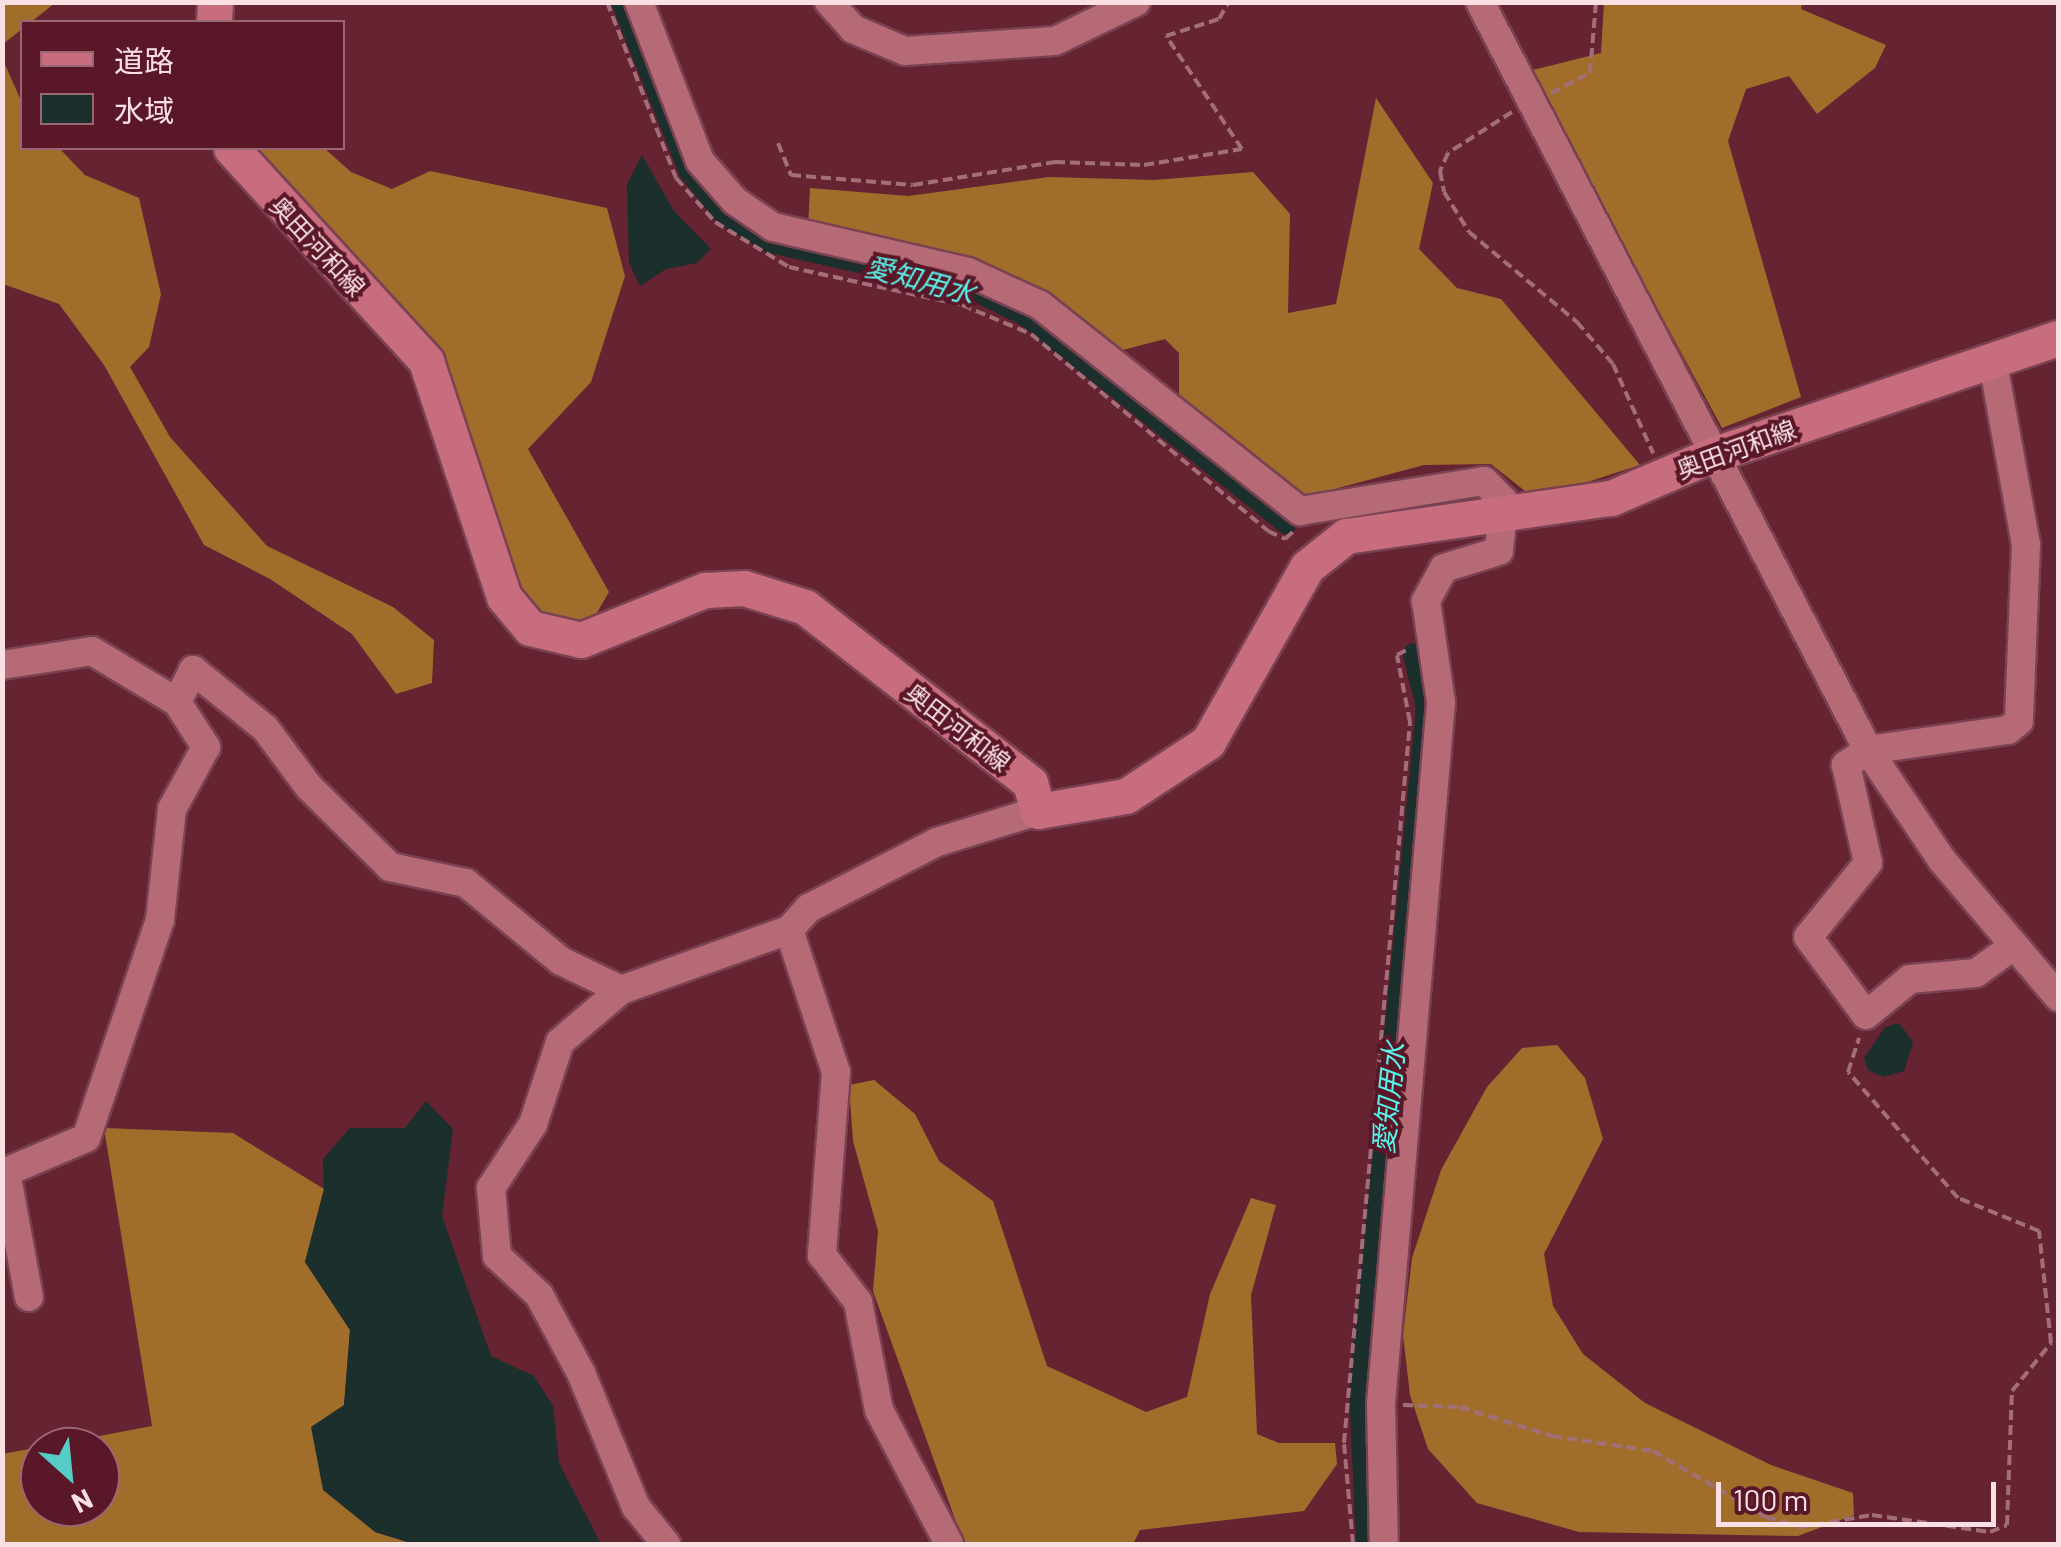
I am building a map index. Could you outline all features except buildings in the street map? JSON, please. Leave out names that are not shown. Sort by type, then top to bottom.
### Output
[{"type":"main road","name":"奥田河和線","points":[[233,150],[426,361],[504,597],[530,628],[582,640],[706,590],[744,588],[805,607],[1030,784],[1038,810],[1126,796],[1208,742],[1307,567],[1346,536],[1378,527],[1508,518],[1611,498],[1712,454],[2058,338]]},
{"type":"street","points":[[639,2],[700,162],[736,201],[801,238],[968,272],[1040,305],[1300,511],[1484,481],[1504,501],[1508,518],[1499,551],[1444,568],[1426,600],[1441,702],[1381,1404],[1384,1544]]},
{"type":"street","points":[[829,2],[853,29],[905,51],[1055,41],[1136,2]]},
{"type":"street","points":[[1480,2],[1868,750],[1942,860],[2058,997]]},
{"type":"street","points":[[1993,362],[2026,544],[2019,721],[2008,730],[1868,750],[1846,765],[1868,863],[1808,937],[1866,1015],[1910,979],[1976,973],[2012,947]]},
{"type":"street","points":[[2,666],[92,651],[176,702],[206,747],[172,809],[160,920],[86,1138],[6,1172],[28,1297]]},
{"type":"street","points":[[176,702],[193,670],[265,728],[309,787],[390,867],[466,883],[561,960],[620,990]]},
{"type":"street","points":[[666,1544],[636,1507],[581,1373],[539,1295],[496,1256],[491,1188],[533,1124],[560,1042],[620,990],[789,930],[809,908],[937,842],[1038,810]]},
{"type":"street","points":[[789,930],[836,1072],[822,1255],[858,1302],[880,1410],[949,1544]]},
{"type":"path","points":[[607,2],[676,178],[715,222],[789,267],[962,304],[1031,334],[1268,530],[1285,538],[1303,523],[1300,511]]},
{"type":"path","points":[[778,144],[790,175],[913,185],[1055,162],[1144,165],[1242,149],[1166,36],[1219,19],[1229,2]]},
{"type":"path","points":[[1548,94],[1590,73],[1596,2]]},
{"type":"path","points":[[1517,110],[1448,153],[1440,171],[1444,192],[1469,232],[1578,322],[1612,364],[1662,476]]},
{"type":"path","points":[[1353,1544],[1344,1442],[1410,722],[1397,655],[1431,636]]},
{"type":"path","points":[[1381,1404],[1460,1408],[1552,1436],[1653,1451],[1766,1516],[1800,1527],[1872,1515],[1990,1532],[2007,1525],[2012,1391],[2051,1343],[2038,1231],[1958,1198],[1848,1072],[1866,1015]]},
{"type":"shaded area","points":[[3,2],[55,2],[33,20],[20,20],[20,31],[3,44]]},
{"type":"shaded area","points":[[1604,3],[1802,3],[1801,9],[1886,45],[1875,68],[1817,114],[1789,76],[1746,89],[1728,141],[1801,397],[1722,428],[1529,71],[1601,53]]},
{"type":"shaded area","points":[[3,60],[20,98],[20,150],[61,150],[85,175],[139,198],[161,294],[149,347],[130,367],[170,437],[267,546],[393,607],[434,640],[432,683],[396,694],[352,634],[270,579],[204,545],[104,365],[59,304],[3,284]]},
{"type":"shaded area","points":[[1376,98],[1433,183],[1419,249],[1457,288],[1501,299],[1640,465],[1535,499],[1491,464],[1424,465],[1301,498],[1179,400],[1179,353],[1165,339],[1123,350],[1043,297],[808,228],[810,188],[908,196],[1049,177],[1154,180],[1253,172],[1290,214],[1288,313],[1336,304]]},
{"type":"shaded area","points":[[242,150],[326,150],[351,172],[392,189],[430,171],[607,208],[625,276],[591,382],[528,449],[609,592],[588,628],[543,621],[510,588],[435,359]]},
{"type":"shaded area","points":[[1557,1045],[1585,1078],[1603,1139],[1544,1254],[1553,1306],[1583,1354],[1645,1403],[1771,1465],[1853,1493],[1854,1515],[1798,1536],[1579,1532],[1477,1503],[1428,1449],[1410,1395],[1403,1335],[1412,1258],[1441,1170],[1487,1087],[1522,1048]]},
{"type":"shaded area","points":[[874,1080],[915,1114],[939,1161],[993,1201],[1047,1366],[1146,1412],[1187,1397],[1210,1294],[1251,1198],[1276,1205],[1251,1295],[1257,1434],[1279,1443],[1335,1443],[1337,1464],[1304,1511],[1140,1530],[1133,1544],[964,1544],[873,1291],[878,1231],[853,1141],[849,1085]]},
{"type":"shaded area","points":[[104,1128],[233,1133],[324,1189],[305,1262],[350,1330],[344,1406],[375,1532],[414,1544],[3,1544],[2,1454],[20,1451],[20,1527],[120,1527],[120,1432],[152,1426]]},
{"type":"water","points":[[642,155],[674,211],[711,249],[697,263],[666,269],[640,286],[629,263],[627,184]]},
{"type":"water","points":[[1899,1023],[1913,1042],[1904,1071],[1883,1077],[1868,1070],[1864,1058],[1885,1027]]},
{"type":"water","points":[[426,1101],[453,1129],[442,1216],[491,1356],[534,1376],[553,1406],[559,1463],[601,1544],[414,1544],[375,1532],[323,1490],[311,1427],[344,1405],[350,1330],[305,1262],[324,1189],[323,1159],[350,1128],[405,1128]]},
{"type":"waterway","name":"愛知用水","points":[[621,2],[689,172],[724,215],[770,243],[967,287],[1027,317],[1286,524]]},
{"type":"waterway","name":"愛知用水","points":[[1366,1544],[1359,1391],[1426,708],[1413,654]]}]
